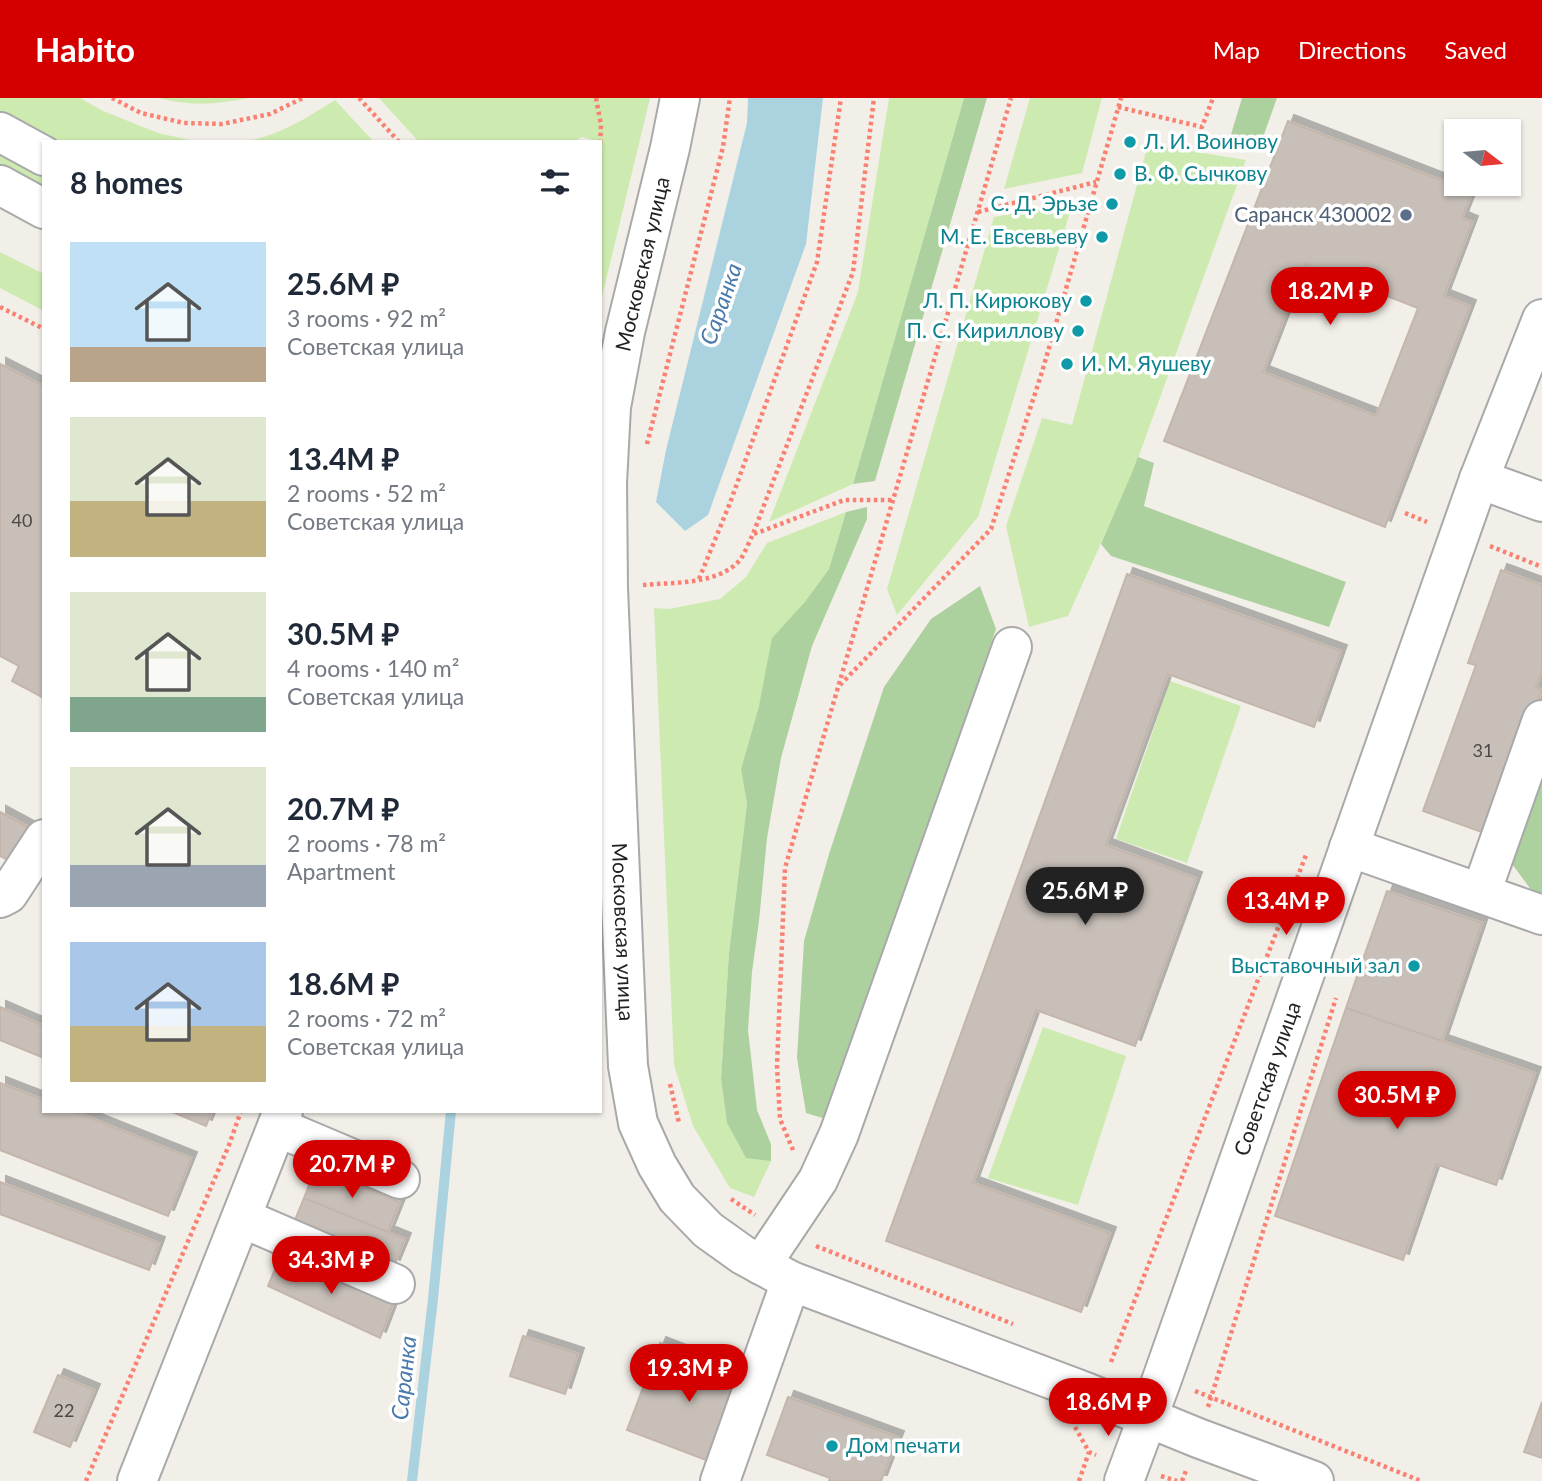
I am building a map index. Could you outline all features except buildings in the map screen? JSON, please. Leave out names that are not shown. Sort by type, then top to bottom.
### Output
[{"type":"street","name":"Московская улица","points":[[680,98],[623,345],[611,407],[603,481],[608,588],[610,859],[628,1066],[638,1123],[657,1165],[677,1198],[708,1230],[743,1255],[776,1273],[1314,1481]]},
{"type":"street","points":[[0,131],[42,155]]},
{"type":"street","points":[[0,185],[42,208]]},
{"type":"street","name":"Советская улица","points":[[1124,1481],[1479,479],[1542,319]]},
{"type":"street","points":[[1479,479],[1542,502]]},
{"type":"street","points":[[720,1481],[776,1273],[783,1233],[818,1181],[839,1134],[1012,647]]},
{"type":"street","points":[[1481,893],[1542,720]]},
{"type":"street","points":[[0,898],[8,894],[42,842]]},
{"type":"street","points":[[1349,847],[1542,915]]},
{"type":"street","points":[[137,1481],[280,1119],[400,1179]]},
{"type":"street","points":[[242,1218],[395,1284]]},
{"type":"path","points":[[112,98],[141,113],[173,121],[222,124],[270,114],[303,98]]},
{"type":"path","points":[[359,98],[398,140]]},
{"type":"path","points":[[597,98],[600,140]]},
{"type":"path","points":[[646,444],[723,146],[730,98]]},
{"type":"path","points":[[699,580],[730,503],[817,262],[841,98]]},
{"type":"path","points":[[640,585],[699,580],[723,573],[740,559],[753,534],[853,272],[874,98]]},
{"type":"path","points":[[818,1181],[799,1164],[780,1119],[777,1066],[785,868],[1012,98]]},
{"type":"path","points":[[839,687],[991,529],[1042,372],[1121,98]]},
{"type":"path","points":[[1118,107],[1202,127],[1213,98]]},
{"type":"path","points":[[978,212],[1097,181]]},
{"type":"path","points":[[0,307],[42,328]]},
{"type":"path","points":[[753,534],[844,500],[893,500]]},
{"type":"path","points":[[1111,1362],[1310,847]]},
{"type":"path","points":[[1212,1397],[1339,989]]},
{"type":"path","points":[[668,1079],[680,1127]]},
{"type":"path","points":[[86,1481],[240,1113]]},
{"type":"path","points":[[725,1193],[732,1201],[783,1233],[1024,1328]]},
{"type":"path","points":[[1100,1359],[1212,1397],[1421,1481]]},
{"type":"path","points":[[1079,1481],[1089,1452]]},
{"type":"green space","points":[[0,98],[80,98],[103,111],[158,133],[190,140],[47,140],[0,113]]},
{"type":"green space","points":[[159,98],[249,98],[204,104]]},
{"type":"green space","points":[[379,98],[650,98],[602,297],[602,140],[582,137],[577,140],[417,140]]},
{"type":"green space","points":[[889,98],[964,98],[853,484],[769,522],[858,292]]},
{"type":"green space","points":[[964,98],[987,98],[875,481],[853,484]]},
{"type":"green space","points":[[1030,98],[1102,98],[1082,173],[1004,189]]},
{"type":"green space","points":[[1242,98],[1277,98],[1259,148],[1229,141]]},
{"type":"green space","points":[[335,100],[372,140],[253,140],[301,121]]},
{"type":"green space","points":[[1148,144],[1246,160],[1132,475],[1068,616],[1029,627],[1006,526],[1042,418],[1072,425]]},
{"type":"green space","points":[[0,148],[42,171],[42,187],[0,168]]},
{"type":"green space","points":[[1073,202],[978,517],[897,615],[887,589],[994,217]]},
{"type":"green space","points":[[0,252],[42,273],[42,310],[0,288]]},
{"type":"green space","points":[[1138,457],[1154,463],[1144,506],[1346,582],[1329,627],[1111,556],[1101,544]]},
{"type":"green space","points":[[867,507],[867,519],[812,646],[781,758],[767,838],[748,1030],[757,1110],[771,1144],[771,1161],[746,1158],[727,1123],[721,1079],[729,953],[747,804],[741,769],[759,706],[772,638],[804,603],[829,569],[846,512]]},
{"type":"green space","points":[[846,512],[829,569],[804,603],[759,706],[741,769],[747,804],[729,953],[721,1079],[727,1123],[746,1157],[771,1161],[754,1197],[730,1188],[693,1126],[674,1065],[654,608],[669,609],[720,599],[746,577],[767,543]]},
{"type":"green space","points":[[980,586],[996,629],[829,1120],[806,1113],[797,1058],[804,941],[829,854],[884,687],[931,619]]},
{"type":"green space","points":[[1170,681],[1241,706],[1187,863],[1116,839]]},
{"type":"green space","points":[[1542,723],[1542,897],[1535,895],[1512,864],[1504,827]]},
{"type":"green space","points":[[1043,1027],[1126,1056],[1078,1205],[988,1178]]},
{"type":"water","points":[[748,98],[823,98],[806,244],[708,515],[685,531],[656,502],[666,450],[747,123]]},
{"type":"waterway","name":"Саранка","points":[[412,1481],[451,1113]]},
{"type":"place","name":"Л. И. Воинову","points":[[1130,142]]},
{"type":"place","name":"В. Ф. Сычкову","points":[[1120,174]]},
{"type":"place","name":"С. Д. Эрьзе","points":[[1112,204]]},
{"type":"place","name":"Саранск 430002","points":[[1406,215]]},
{"type":"place","name":"М. Е. Евсевьеву","points":[[1102,237]]},
{"type":"place","name":"Л. П. Кирюкову","points":[[1086,301]]},
{"type":"place","name":"П. С. Кириллову","points":[[1078,331]]},
{"type":"place","name":"И. М. Яушеву","points":[[1067,364]]},
{"type":"place","name":"Выставочный зал","points":[[1414,966]]},
{"type":"place","name":"Дом печати","points":[[832,1446]]}]
